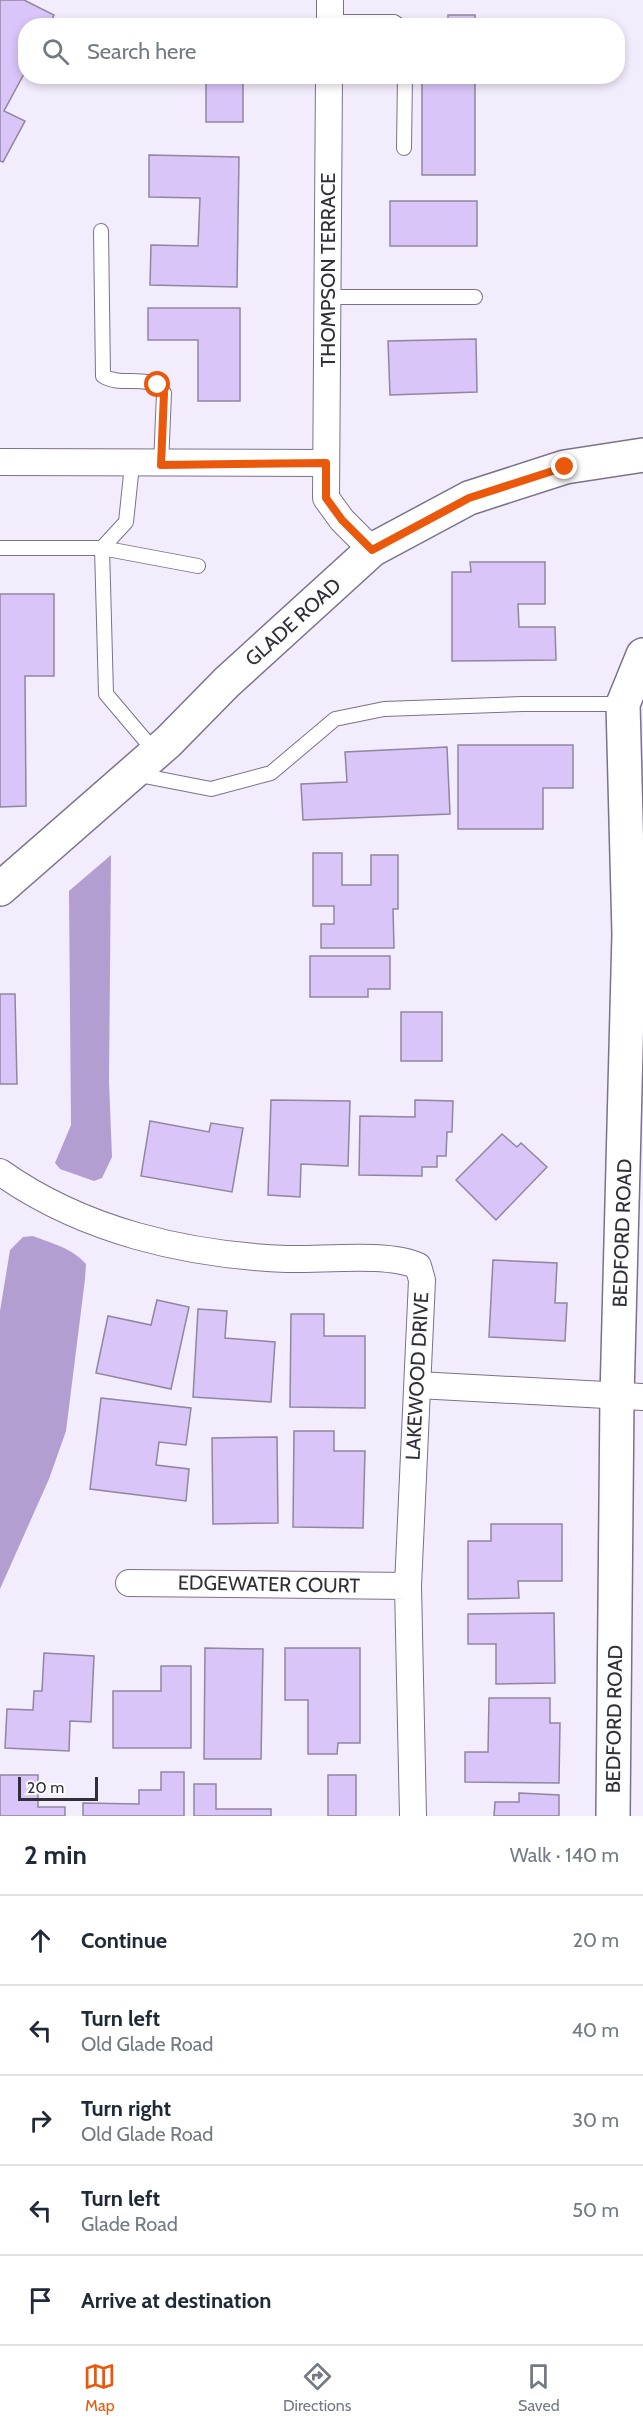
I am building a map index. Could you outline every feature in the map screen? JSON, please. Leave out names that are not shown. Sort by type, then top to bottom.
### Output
[{"type":"street","name":"THOMPSON TERRACE","points":[[329,84],[326,498],[342,520],[372,550]]},
{"type":"street","name":"GLADE ROAD","points":[[0,889],[144,764],[227,682],[372,550],[469,498],[565,467],[643,455]]},
{"type":"street","points":[[0,462],[132,465],[326,463]]},
{"type":"street","name":"BEDFORD ROAD","points":[[613,1816],[630,1397],[636,934],[623,704],[643,655]]},
{"type":"street","name":"LAKEWOOD DRIVE","points":[[0,1172],[26,1190],[93,1222],[168,1245],[286,1259],[396,1260],[418,1266],[422,1280],[408,1586],[413,1816]]},
{"type":"street","points":[[418,1385],[630,1397]]},
{"type":"street","name":"EDGEWATER COURT","points":[[129,1583],[408,1586]]},
{"type":"lane","points":[[330,16],[351,18]]},
{"type":"lane","points":[[404,148],[405,84]]},
{"type":"lane","points":[[101,231],[103,376],[111,381],[149,381],[158,385],[164,393],[161,465]]},
{"type":"lane","points":[[328,297],[475,297]]},
{"type":"lane","points":[[132,465],[126,522],[102,548],[106,694],[144,764],[212,789],[271,773],[335,719],[384,709],[523,704],[623,704]]},
{"type":"lane","points":[[0,548],[102,548],[198,566]]},
{"type":"shaded area","points":[[111,855],[109,1082],[112,1157],[102,1178],[94,1181],[60,1169],[55,1163],[71,1125],[69,891]]},
{"type":"shaded area","points":[[33,1236],[75,1254],[86,1264],[85,1279],[66,1431],[49,1479],[0,1589],[0,1311],[10,1250],[23,1237]]},
{"type":"building","points":[[0,0],[24,0],[54,15],[53,18],[18,18],[18,84],[4,111],[25,121],[3,162],[0,161]]},
{"type":"building","points":[[448,15],[475,15],[475,18],[448,18]]},
{"type":"building","points":[[206,84],[243,84],[243,122],[206,122]]},
{"type":"building","points":[[422,84],[475,84],[475,175],[422,175]]},
{"type":"building","points":[[149,155],[239,157],[237,287],[150,285],[151,245],[198,246],[200,198],[149,197]]},
{"type":"building","points":[[390,201],[477,201],[477,246],[390,246]]},
{"type":"building","points":[[148,308],[240,308],[240,401],[198,401],[198,340],[148,340]]},
{"type":"building","points":[[476,339],[477,392],[390,395],[388,341]]},
{"type":"building","points":[[470,562],[545,562],[545,604],[518,604],[519,627],[555,627],[556,660],[452,661],[452,572],[471,572]]},
{"type":"building","points":[[0,594],[54,594],[54,676],[25,676],[26,806],[0,807]]},
{"type":"building","points":[[458,745],[573,745],[573,788],[543,788],[543,829],[458,829]]},
{"type":"building","points":[[447,747],[450,814],[303,820],[301,784],[347,782],[345,752]]},
{"type":"building","points":[[313,853],[342,853],[342,885],[371,885],[371,855],[398,855],[398,909],[393,909],[394,948],[321,948],[321,924],[334,924],[334,906],[313,906]]},
{"type":"building","points":[[310,956],[390,956],[390,989],[368,989],[368,997],[310,997]]},
{"type":"building","points":[[0,994],[15,994],[17,1084],[0,1084]]},
{"type":"building","points":[[401,1012],[442,1012],[442,1061],[401,1061]]},
{"type":"building","points":[[271,1100],[350,1101],[348,1166],[301,1164],[300,1197],[268,1195]]},
{"type":"building","points":[[415,1100],[453,1101],[452,1132],[447,1132],[446,1156],[437,1156],[437,1167],[422,1167],[422,1176],[359,1175],[360,1116],[415,1117]]},
{"type":"building","points":[[150,1121],[209,1132],[211,1123],[243,1128],[232,1192],[141,1176]]},
{"type":"building","points":[[502,1134],[517,1147],[521,1143],[547,1167],[496,1220],[456,1180]]},
{"type":"building","points":[[493,1260],[557,1263],[555,1303],[567,1303],[565,1341],[489,1337]]},
{"type":"building","points":[[157,1300],[189,1307],[171,1389],[96,1373],[108,1316],[151,1325]]},
{"type":"building","points":[[198,1309],[227,1311],[225,1338],[275,1342],[271,1402],[193,1397]]},
{"type":"building","points":[[291,1314],[324,1314],[324,1336],[365,1336],[365,1408],[290,1407]]},
{"type":"building","points":[[101,1398],[191,1408],[186,1445],[159,1442],[156,1465],[189,1469],[186,1501],[90,1489]]},
{"type":"building","points":[[294,1431],[334,1431],[334,1451],[365,1451],[363,1528],[293,1527]]},
{"type":"building","points":[[277,1437],[278,1523],[213,1524],[212,1438]]},
{"type":"building","points":[[491,1524],[562,1524],[562,1581],[518,1581],[519,1598],[468,1599],[468,1541],[491,1541]]},
{"type":"building","points":[[554,1613],[555,1683],[496,1684],[496,1644],[468,1644],[468,1614]]},
{"type":"building","points":[[205,1648],[263,1649],[261,1759],[204,1759]]},
{"type":"building","points":[[285,1648],[360,1648],[360,1743],[338,1743],[337,1754],[308,1754],[308,1700],[285,1700]]},
{"type":"building","points":[[44,1653],[94,1656],[91,1722],[70,1721],[69,1751],[5,1748],[7,1709],[33,1710],[34,1691],[42,1691]]},
{"type":"building","points":[[161,1666],[191,1666],[191,1748],[113,1748],[113,1691],[161,1691]]},
{"type":"building","points":[[489,1698],[550,1698],[550,1723],[560,1723],[559,1783],[465,1782],[465,1752],[488,1752]]},
{"type":"building","points":[[161,1772],[184,1772],[184,1816],[83,1816],[83,1803],[139,1804],[139,1790],[161,1790]]},
{"type":"building","points":[[0,1775],[38,1775],[38,1807],[65,1807],[65,1816],[0,1816]]},
{"type":"building","points":[[328,1775],[356,1775],[356,1816],[328,1816]]},
{"type":"building","points":[[194,1784],[216,1784],[216,1809],[271,1809],[271,1816],[194,1816]]},
{"type":"building","points":[[519,1793],[559,1795],[559,1816],[494,1816],[495,1802],[519,1802]]},
{"type":"route","points":[[158,385],[164,393],[161,465],[326,463],[326,498],[342,520],[372,550],[469,498],[565,467]]}]
